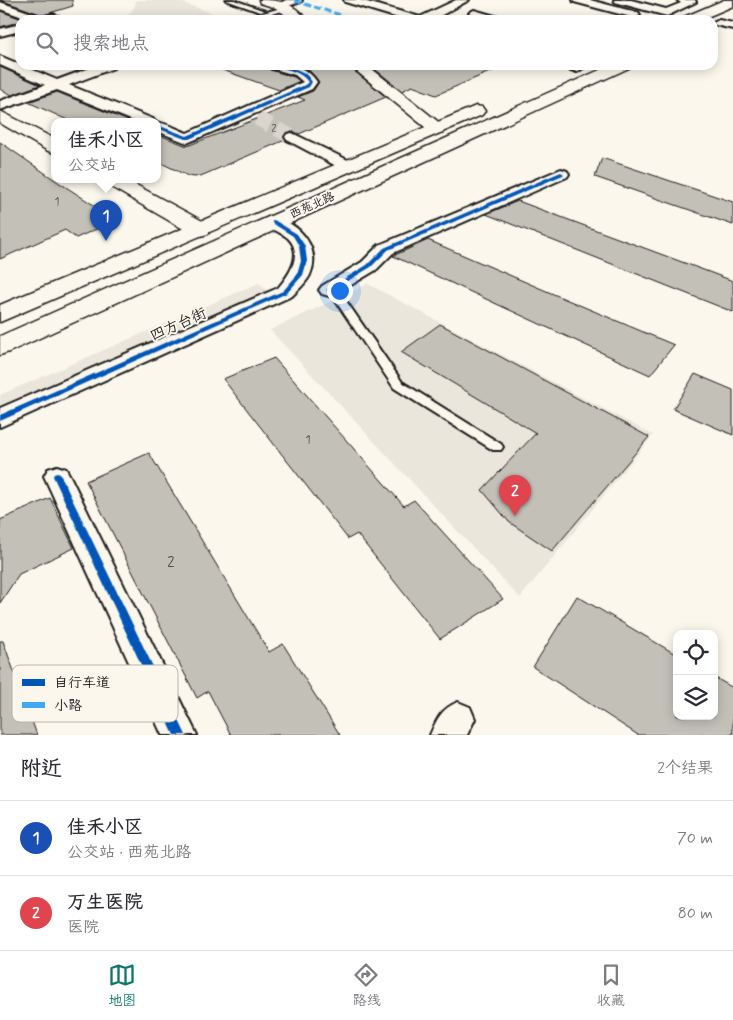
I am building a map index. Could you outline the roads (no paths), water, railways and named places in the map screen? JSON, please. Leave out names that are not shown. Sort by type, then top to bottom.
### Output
[{"type":"main road","points":[[701,15],[733,1]]},
{"type":"main road","points":[[263,5],[283,7],[293,15]]},
{"type":"main road","points":[[718,23],[733,16]]},
{"type":"main road","points":[[363,70],[436,128]]},
{"type":"main road","name":"西苑北路","points":[[0,314],[348,166],[567,70]]},
{"type":"main road","name":"西苑北路","points":[[0,346],[613,70]]},
{"type":"main road","points":[[0,116],[51,145]]},
{"type":"main road","points":[[118,183],[200,229]]},
{"type":"street","points":[[283,7],[297,0]]},
{"type":"street","points":[[349,0],[400,15]]},
{"type":"street","points":[[434,15],[464,0]]},
{"type":"street","points":[[578,0],[634,15]]},
{"type":"street","points":[[619,0],[667,13],[690,2],[682,0]]},
{"type":"street","points":[[0,5],[28,15]]},
{"type":"street","points":[[474,13],[481,15]]},
{"type":"street","points":[[718,24],[733,26]]},
{"type":"street","points":[[0,33],[15,28]]},
{"type":"street","points":[[0,60],[15,67]]},
{"type":"street","points":[[22,70],[138,118]]},
{"type":"street","points":[[0,106],[96,70]]},
{"type":"street","points":[[161,128],[186,138],[252,116],[310,82],[308,78],[296,70]]},
{"type":"street","points":[[292,137],[348,166]]},
{"type":"street","points":[[274,222],[301,241],[304,261],[300,275],[334,293],[369,266],[386,248],[561,174]]},
{"type":"street","name":"四方台街","points":[[0,418],[285,292],[300,275]]},
{"type":"street","points":[[57,476],[147,665]]},
{"type":"street","points":[[174,722],[180,735]]},
{"type":"lane","points":[[229,0],[263,5]]},
{"type":"lane","points":[[236,2],[244,0]]},
{"type":"lane","points":[[257,15],[283,7]]},
{"type":"lane","points":[[334,293],[398,385],[497,447]]},
{"type":"tunnel","points":[[257,118],[292,137]]},
{"type":"place","name":"佳禾小区","points":[[106,241]]},
{"type":"place","name":"万生医院","points":[[515,516]]}]
